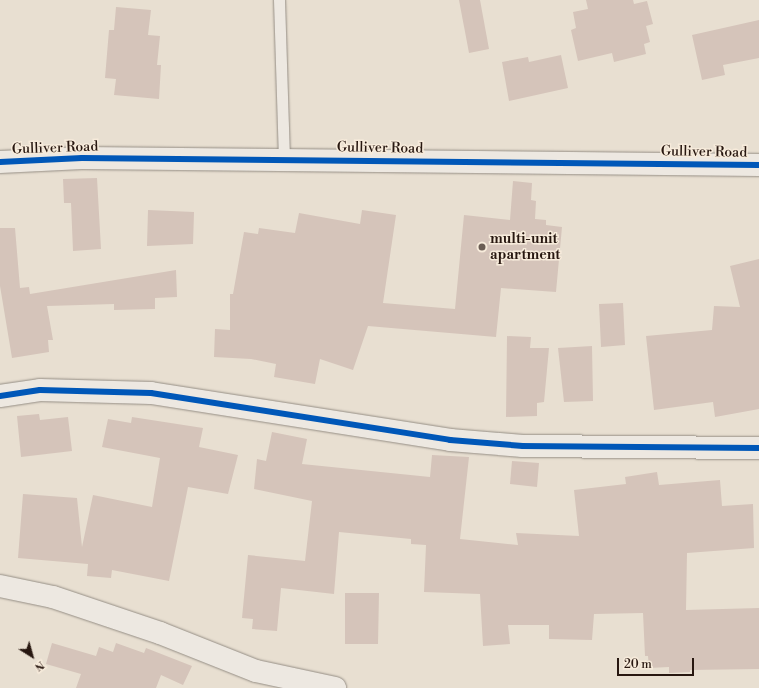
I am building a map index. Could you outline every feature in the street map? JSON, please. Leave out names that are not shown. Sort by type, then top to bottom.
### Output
[{"type":"street","name":"Gulliver Road","points":[[0,162],[82,158],[284,158],[759,165]]},
{"type":"street","points":[[0,396],[40,390],[151,393],[450,440],[523,446],[759,448]]},
{"type":"street","points":[[0,586],[53,596],[160,633],[256,671],[335,688]]},
{"type":"lane","points":[[279,0],[284,158]]},
{"type":"building","points":[[459,0],[480,0],[489,49],[469,53]]},
{"type":"building","points":[[586,0],[633,0],[634,4],[647,1],[653,24],[646,26],[650,42],[644,44],[646,54],[614,62],[612,53],[578,61],[571,30],[576,28],[573,12],[588,9]]},
{"type":"building","points":[[116,7],[151,10],[148,35],[160,36],[157,65],[161,65],[159,99],[114,95],[116,79],[105,78],[109,30],[114,30]]},
{"type":"building","points":[[759,20],[759,58],[723,65],[725,75],[702,80],[692,35]]},
{"type":"building","points":[[561,55],[568,88],[509,101],[502,62],[528,57],[529,62]]},
{"type":"building","points":[[97,178],[101,249],[73,251],[71,203],[64,203],[63,179]]},
{"type":"building","points":[[513,181],[532,183],[531,200],[536,201],[535,219],[546,220],[546,225],[562,227],[556,292],[501,288],[496,337],[368,326],[353,370],[320,359],[315,384],[274,377],[276,364],[251,359],[214,357],[215,329],[230,330],[230,294],[233,294],[244,232],[258,234],[259,228],[295,233],[299,213],[360,224],[362,210],[396,215],[383,303],[455,309],[464,215],[510,220]]},
{"type":"building","points":[[148,210],[194,212],[193,244],[147,246]]},
{"type":"building","points":[[0,228],[15,228],[20,288],[29,287],[30,294],[176,270],[177,297],[155,298],[155,309],[114,310],[114,304],[47,306],[53,340],[48,340],[49,352],[12,358],[0,286]]},
{"type":"building","points":[[759,259],[759,409],[715,417],[713,402],[654,410],[646,336],[712,330],[714,306],[740,307],[730,266]]},
{"type":"building","points":[[623,303],[625,345],[601,347],[599,304]]},
{"type":"building","points":[[507,336],[531,337],[530,348],[549,348],[544,402],[537,403],[537,416],[506,417]]},
{"type":"building","points":[[592,346],[593,401],[564,402],[558,348]]},
{"type":"building","points":[[39,414],[40,420],[68,417],[72,451],[21,457],[17,416]]},
{"type":"building","points":[[132,417],[203,428],[199,447],[238,455],[228,494],[188,487],[169,581],[112,570],[111,578],[87,576],[88,564],[18,558],[23,494],[77,498],[82,547],[93,495],[152,507],[160,458],[102,447],[108,419],[131,423]]},
{"type":"building","points":[[272,432],[307,439],[302,464],[430,477],[432,455],[469,457],[460,539],[518,545],[516,533],[579,536],[574,490],[626,484],[625,477],[657,472],[659,485],[720,480],[722,506],[753,504],[754,548],[687,553],[686,610],[759,608],[759,669],[690,670],[690,672],[669,673],[669,667],[649,668],[648,656],[645,656],[643,613],[594,614],[592,640],[549,639],[549,625],[508,625],[510,644],[483,646],[480,594],[424,592],[426,545],[411,544],[411,539],[339,532],[334,594],[281,588],[277,631],[252,629],[253,619],[242,618],[248,555],[305,561],[312,501],[254,489],[257,459],[266,461]]},
{"type":"building","points":[[512,461],[539,463],[537,487],[510,484]]},
{"type":"building","points":[[345,593],[379,593],[378,644],[345,644]]},
{"type":"building","points":[[52,643],[96,656],[99,647],[113,652],[116,643],[144,653],[146,648],[192,666],[183,685],[161,675],[156,688],[76,688],[81,674],[46,664]]},
{"type":"cycle path","points":[[0,162],[82,158],[759,165]]},
{"type":"cycle path","points":[[0,396],[40,390],[151,393],[450,440],[523,446],[759,448]]},
{"type":"place","name":"multi-unit apartment","points":[[482,247]]}]
